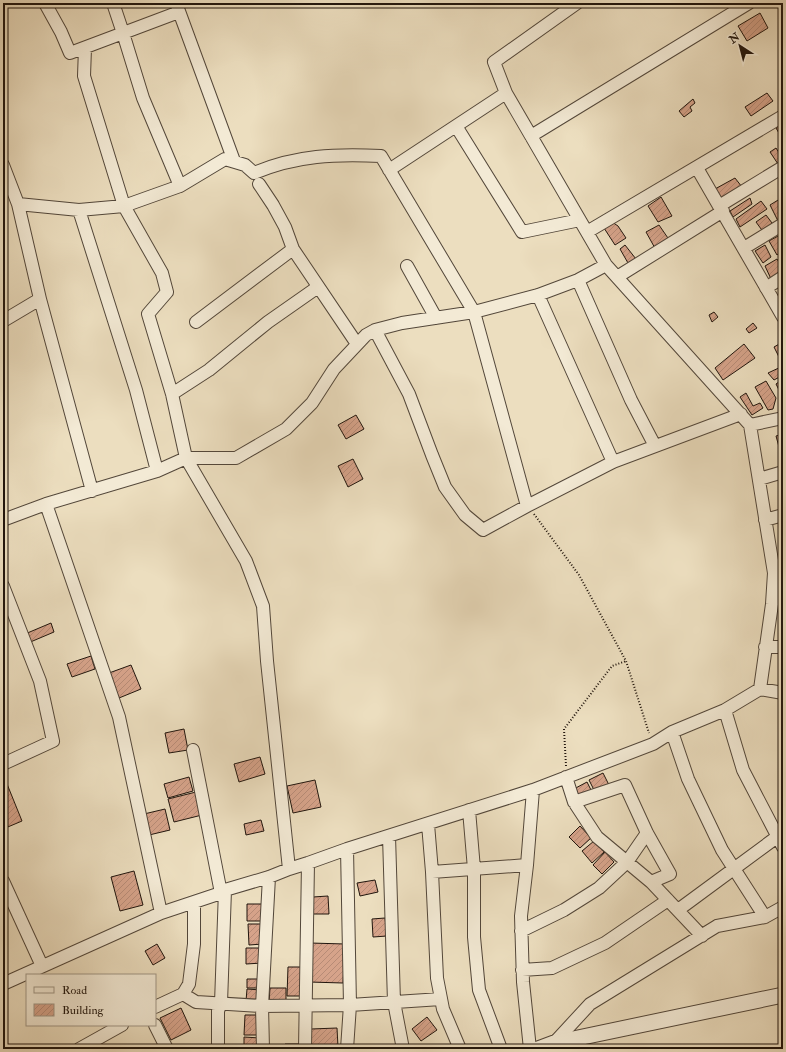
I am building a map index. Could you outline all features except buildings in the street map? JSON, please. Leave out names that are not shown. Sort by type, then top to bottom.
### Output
[{"type":"street","points":[[46,3],[62,32],[70,53],[123,33],[177,8],[234,161]]},
{"type":"street","points":[[113,3],[143,98],[180,186]]},
{"type":"street","points":[[577,3],[494,62],[506,93],[606,265],[750,425],[766,520],[779,572],[778,604],[765,647],[760,689]]},
{"type":"street","points":[[532,136],[749,3]]},
{"type":"street","points":[[85,48],[84,76],[124,206],[162,273],[167,292],[148,314],[172,394],[186,458],[246,561],[263,606],[267,661],[289,869]]},
{"type":"street","points":[[389,170],[506,93]]},
{"type":"street","points":[[587,232],[783,116]]},
{"type":"street","points":[[456,126],[522,232],[580,220]]},
{"type":"street","points":[[18,204],[79,210],[124,206],[180,186],[225,158],[246,164],[254,173],[272,165],[315,156],[381,156],[474,312],[527,506]]},
{"type":"street","points":[[3,165],[18,204],[40,299],[92,491]]},
{"type":"street","points":[[617,277],[783,167]]},
{"type":"street","points":[[697,168],[783,317]]},
{"type":"street","points":[[259,184],[285,227],[293,249],[357,344]]},
{"type":"street","points":[[79,210],[136,390],[157,471]]},
{"type":"street","points":[[744,248],[783,224]]},
{"type":"street","points":[[196,322],[293,249]]},
{"type":"street","points":[[3,520],[46,504],[157,471],[186,458],[236,458],[286,429],[312,403],[334,369],[366,335],[375,330],[402,323],[474,312],[538,295],[578,280],[606,265]]},
{"type":"street","points":[[407,266],[436,318]]},
{"type":"street","points":[[766,288],[783,277]]},
{"type":"street","points":[[578,280],[632,400],[655,446]]},
{"type":"street","points":[[172,394],[209,370],[268,322],[318,287]]},
{"type":"street","points":[[538,295],[613,462]]},
{"type":"street","points":[[3,321],[40,299]]},
{"type":"street","points":[[375,330],[409,394],[445,487],[465,515],[484,530],[613,462],[741,414]]},
{"type":"street","points":[[750,425],[783,418]]},
{"type":"street","points":[[759,479],[783,472]]},
{"type":"street","points":[[46,504],[119,717],[161,914]]},
{"type":"street","points":[[766,520],[783,515]]},
{"type":"street","points":[[3,586],[40,681],[53,741],[3,764]]},
{"type":"street","points":[[765,647],[783,647]]},
{"type":"street","points":[[3,984],[161,914],[347,849],[533,790],[653,744],[672,732],[725,710],[760,689],[783,693]]},
{"type":"street","points":[[678,910],[733,868],[780,842],[743,770],[725,710]]},
{"type":"street","points":[[672,732],[688,779],[722,850],[765,917]]},
{"type":"street","points":[[193,750],[223,892],[221,1003],[218,1011],[218,1049]]},
{"type":"street","points":[[566,777],[574,802],[597,837],[651,882],[702,936]]},
{"type":"street","points":[[574,802],[625,785],[647,833],[670,874],[651,882]]},
{"type":"street","points":[[530,1049],[522,970],[521,916],[533,790]]},
{"type":"street","points":[[469,810],[474,869],[474,937],[479,990],[500,1049]]},
{"type":"street","points":[[428,824],[437,978],[443,1009],[460,1049]]},
{"type":"street","points":[[521,931],[564,910],[599,888],[626,862],[647,833]]},
{"type":"street","points":[[389,836],[394,1002],[401,1048]]},
{"type":"street","points":[[347,849],[350,1005],[347,1049]]},
{"type":"street","points":[[305,1049],[308,863]]},
{"type":"street","points":[[432,872],[527,865]]},
{"type":"street","points":[[263,1049],[262,1006],[268,877]]},
{"type":"street","points":[[3,881],[42,966]]},
{"type":"street","points":[[522,970],[552,968],[605,943],[668,900]]},
{"type":"street","points":[[156,1007],[183,994],[189,984],[193,952],[194,902]]},
{"type":"street","points":[[555,1046],[590,1004],[717,926],[765,917],[783,906]]},
{"type":"street","points":[[183,994],[196,1002],[262,1006],[350,1005],[441,998]]},
{"type":"street","points":[[538,1049],[783,995]]},
{"type":"street","points":[[79,1049],[120,1026]]},
{"type":"street","points":[[156,1026],[167,1049]]},
{"type":"path","points":[[527,506],[579,575],[626,661],[653,744]]},
{"type":"path","points":[[566,777],[564,728],[612,666],[626,661]]}]
